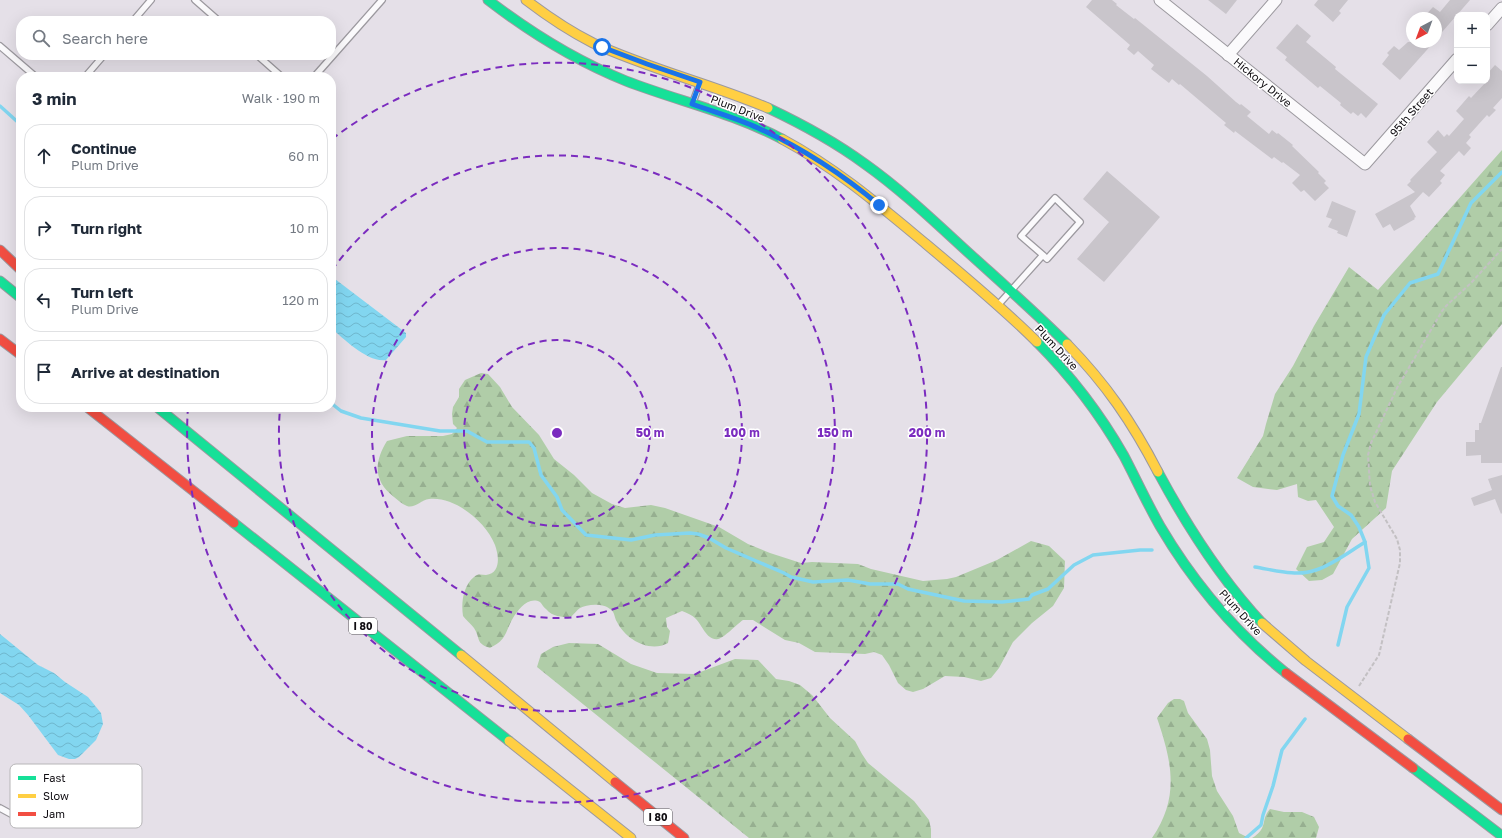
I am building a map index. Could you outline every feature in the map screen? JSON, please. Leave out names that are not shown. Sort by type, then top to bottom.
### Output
[{"type":"main road","name":"Plum Drive","points":[[488,0],[538,36],[579,60],[628,82],[757,127],[786,141],[832,169],[879,205],[998,305],[1040,344],[1087,398],[1120,450],[1159,524],[1175,550],[1199,582],[1239,630],[1266,656],[1370,738],[1492,824],[1502,836]]},
{"type":"main road","name":"Plum Drive","points":[[526,0],[557,22],[602,47],[768,107],[807,127],[865,164],[895,187],[1050,326],[1100,382],[1121,409],[1136,433],[1168,491],[1205,552],[1240,597],[1272,634],[1501,812]]},
{"type":"main road","points":[[0,250],[16,265]]},
{"type":"main road","points":[[0,281],[16,294]]},
{"type":"main road","points":[[0,339],[16,351]]},
{"type":"main road","points":[[0,346],[16,357]]},
{"type":"main road","name":"I 80","points":[[92,412],[631,838]]},
{"type":"main road","name":"I 80","points":[[163,412],[684,838]]},
{"type":"main road","points":[[169,412],[202,444]]},
{"type":"main road","points":[[632,796],[693,838]]},
{"type":"main road","points":[[610,821],[627,838]]},
{"type":"street","name":"Hickory Drive","points":[[1160,0],[1365,164]]},
{"type":"street","points":[[1228,54],[1276,0]]},
{"type":"street","points":[[1490,22],[1502,8]]},
{"type":"street","name":"95th Street","points":[[1365,164],[1454,62]]},
{"type":"lane","points":[[137,16],[150,0]]},
{"type":"lane","points":[[195,0],[213,16]]},
{"type":"lane","points":[[336,52],[382,0]]},
{"type":"lane","points":[[0,46],[16,60]]},
{"type":"lane","points":[[16,60],[30,72]]},
{"type":"lane","points":[[89,72],[100,60]]},
{"type":"lane","points":[[263,60],[276,72]]},
{"type":"lane","points":[[318,72],[329,60]]},
{"type":"lane","points":[[692,104],[700,82]]},
{"type":"lane","points":[[1055,198],[1080,222],[1047,259],[1043,255],[1021,236],[1055,198]]},
{"type":"lane","points":[[998,305],[1043,255]]},
{"type":"lane","points":[[1223,611],[1240,597]]},
{"type":"lane","points":[[0,808],[10,813]]},
{"type":"path","points":[[1352,696],[1380,655],[1400,563],[1400,550],[1397,539],[1375,502],[1370,486],[1368,455],[1371,443],[1397,388],[1442,311],[1502,249]]},
{"type":"green space","points":[[1502,150],[1502,324],[1437,402],[1392,471],[1386,508],[1352,539],[1333,574],[1322,580],[1309,581],[1296,569],[1307,547],[1324,542],[1334,527],[1316,500],[1308,501],[1298,497],[1297,484],[1277,490],[1253,487],[1237,478],[1263,436],[1275,394],[1293,366],[1314,326],[1349,267],[1378,290]]},
{"type":"green space","points":[[481,373],[488,374],[500,387],[512,407],[539,435],[554,459],[574,475],[592,493],[612,504],[625,508],[651,505],[665,508],[719,527],[748,544],[801,563],[858,564],[871,569],[923,581],[956,577],[997,560],[1031,541],[1049,546],[1065,561],[1064,588],[1053,606],[1032,623],[1013,642],[999,668],[991,678],[981,681],[964,677],[945,676],[923,689],[913,692],[906,690],[898,683],[882,655],[874,652],[865,654],[815,652],[799,643],[785,640],[753,620],[743,620],[721,638],[714,639],[705,632],[694,618],[682,611],[666,618],[667,627],[670,631],[668,643],[661,646],[654,646],[639,643],[632,639],[621,628],[612,610],[607,607],[599,605],[587,606],[580,608],[571,617],[564,617],[551,614],[540,602],[531,601],[524,605],[513,618],[503,639],[490,648],[480,642],[474,628],[463,616],[462,606],[465,590],[470,581],[480,574],[491,574],[496,568],[498,559],[495,545],[491,536],[485,528],[468,512],[449,502],[439,499],[429,499],[410,507],[403,504],[387,491],[379,478],[378,471],[380,456],[387,441],[407,436],[443,436],[452,434],[457,428],[453,424],[452,414],[453,407],[459,397],[459,389],[465,380]]},
{"type":"green space","points":[[569,643],[598,644],[631,664],[657,673],[695,674],[735,659],[758,660],[776,679],[789,681],[800,685],[812,695],[830,718],[855,741],[868,763],[914,801],[929,820],[931,838],[749,838],[537,667],[541,654],[553,647]]},
{"type":"green space","points":[[1174,699],[1184,701],[1188,713],[1207,739],[1210,750],[1212,776],[1217,791],[1233,816],[1239,833],[1249,838],[1152,838],[1161,823],[1167,808],[1171,779],[1166,750],[1157,718],[1168,703]]},
{"type":"green space","points":[[1270,809],[1284,812],[1302,812],[1314,817],[1319,827],[1316,838],[1252,838],[1261,831],[1265,817]]},
{"type":"water","points":[[336,280],[406,333],[406,337],[386,360],[372,358],[349,344],[336,332]]},
{"type":"water","points":[[0,634],[38,665],[54,673],[88,697],[101,713],[103,724],[96,740],[79,757],[69,759],[58,755],[19,705],[0,693]]},
{"type":"building","points":[[1092,0],[1112,0],[1117,4],[1116,5],[1134,19],[1135,18],[1207,76],[1236,102],[1251,112],[1247,116],[1269,134],[1272,130],[1293,145],[1292,146],[1319,172],[1318,173],[1326,181],[1324,183],[1329,188],[1315,201],[1304,190],[1301,192],[1292,183],[1300,175],[1283,162],[1282,163],[1274,157],[1272,159],[1235,131],[1234,133],[1224,125],[1226,123],[1180,84],[1179,85],[1172,79],[1169,83],[1151,69],[1154,65],[1138,51],[1134,55],[1127,49],[1130,45],[1086,7]]},
{"type":"building","points":[[1208,0],[1237,0],[1226,14]]},
{"type":"building","points":[[1318,0],[1348,0],[1339,11],[1341,13],[1333,22],[1314,5]]},
{"type":"building","points":[[1450,0],[1470,0],[1460,12],[1454,12],[1454,18],[1442,32],[1442,12],[1440,12]]},
{"type":"building","points":[[1433,7],[1440,12],[1428,12]]},
{"type":"building","points":[[1297,24],[1311,36],[1306,42],[1336,67],[1335,69],[1378,104],[1366,118],[1361,113],[1358,116],[1353,112],[1351,114],[1340,105],[1341,103],[1320,86],[1318,88],[1285,60],[1287,57],[1276,48]]},
{"type":"building","points":[[1406,44],[1406,48],[1429,48],[1400,80],[1382,64],[1389,55],[1387,53],[1394,46],[1399,50]]},
{"type":"building","points":[[1495,65],[1502,71],[1502,98],[1493,108],[1496,110],[1489,117],[1487,115],[1469,135],[1471,137],[1466,143],[1471,148],[1464,156],[1459,151],[1440,171],[1445,175],[1440,181],[1442,183],[1429,197],[1423,192],[1410,206],[1416,217],[1414,218],[1415,219],[1394,231],[1390,224],[1383,228],[1375,214],[1415,192],[1407,185],[1437,152],[1427,142],[1438,130],[1444,137],[1447,134],[1449,136],[1464,119],[1456,111],[1469,96],[1471,98],[1484,84],[1490,84],[1490,71]]},
{"type":"building","points":[[1107,171],[1160,217],[1104,282],[1077,259],[1109,222],[1083,199]]},
{"type":"building","points":[[1332,201],[1356,211],[1347,237],[1328,227],[1332,219],[1326,217]]},
{"type":"building","points":[[1501,367],[1502,463],[1481,463],[1481,455],[1466,456],[1466,442],[1475,442],[1475,430],[1479,430],[1479,423],[1481,423]]},
{"type":"building","points":[[1502,475],[1502,513],[1501,514],[1495,499],[1474,506],[1471,498],[1492,490],[1488,479]]},
{"type":"waterway","points":[[0,106],[16,120]]},
{"type":"waterway","points":[[1338,645],[1347,607],[1369,568],[1365,542],[1359,527],[1351,515],[1338,506],[1332,496],[1343,455],[1359,414],[1366,357],[1384,315],[1410,283],[1438,274],[1471,203],[1502,172]]},
{"type":"waterway","points":[[336,407],[341,411],[361,418],[440,431],[467,431],[487,442],[529,442],[534,448],[541,475],[557,497],[562,510],[586,535],[631,540],[655,535],[698,534],[791,577],[813,582],[848,580],[870,584],[898,584],[908,589],[964,601],[1002,602],[1029,599],[1032,595],[1048,589],[1074,565],[1093,555],[1152,550]]},
{"type":"waterway","points":[[1255,567],[1293,573],[1309,572],[1341,558],[1365,542]]},
{"type":"waterway","points":[[1246,838],[1261,825],[1282,750],[1305,719]]},
{"type":"traffic: fast","points":[[488,0],[537,35],[589,65],[626,81],[744,122],[782,139]]},
{"type":"traffic: fast","points":[[768,108],[830,141],[879,174],[933,220],[1067,344]]},
{"type":"traffic: fast","points":[[0,281],[16,294]]},
{"type":"traffic: fast","points":[[1037,342],[1073,382],[1105,425],[1124,456],[1160,526],[1201,587],[1233,624],[1286,673]]},
{"type":"traffic: fast","points":[[163,412],[461,655]]},
{"type":"traffic: fast","points":[[1158,472],[1193,532],[1218,570],[1262,623]]},
{"type":"traffic: fast","points":[[234,523],[509,741]]},
{"type":"traffic: fast","points":[[1413,768],[1502,836]]},
{"type":"traffic: slow","points":[[526,0],[558,23],[593,43],[636,61],[724,91],[768,108]]},
{"type":"traffic: slow","points":[[782,139],[821,162],[874,201],[983,292],[1037,342]]},
{"type":"traffic: slow","points":[[1067,344],[1094,374],[1117,404],[1158,472]]},
{"type":"traffic: slow","points":[[1262,623],[1306,661],[1408,739]]},
{"type":"traffic: slow","points":[[461,655],[615,782]]},
{"type":"traffic: slow","points":[[509,741],[631,838]]},
{"type":"traffic: jam","points":[[0,250],[16,265]]},
{"type":"traffic: jam","points":[[0,339],[16,351]]},
{"type":"traffic: jam","points":[[93,412],[234,523]]},
{"type":"traffic: jam","points":[[1286,673],[1413,768]]},
{"type":"traffic: jam","points":[[1408,739],[1502,810]]},
{"type":"traffic: jam","points":[[615,782],[684,838]]},
{"type":"route","points":[[602,47],[700,82],[692,104],[757,127],[786,141],[832,169],[879,205]]}]
